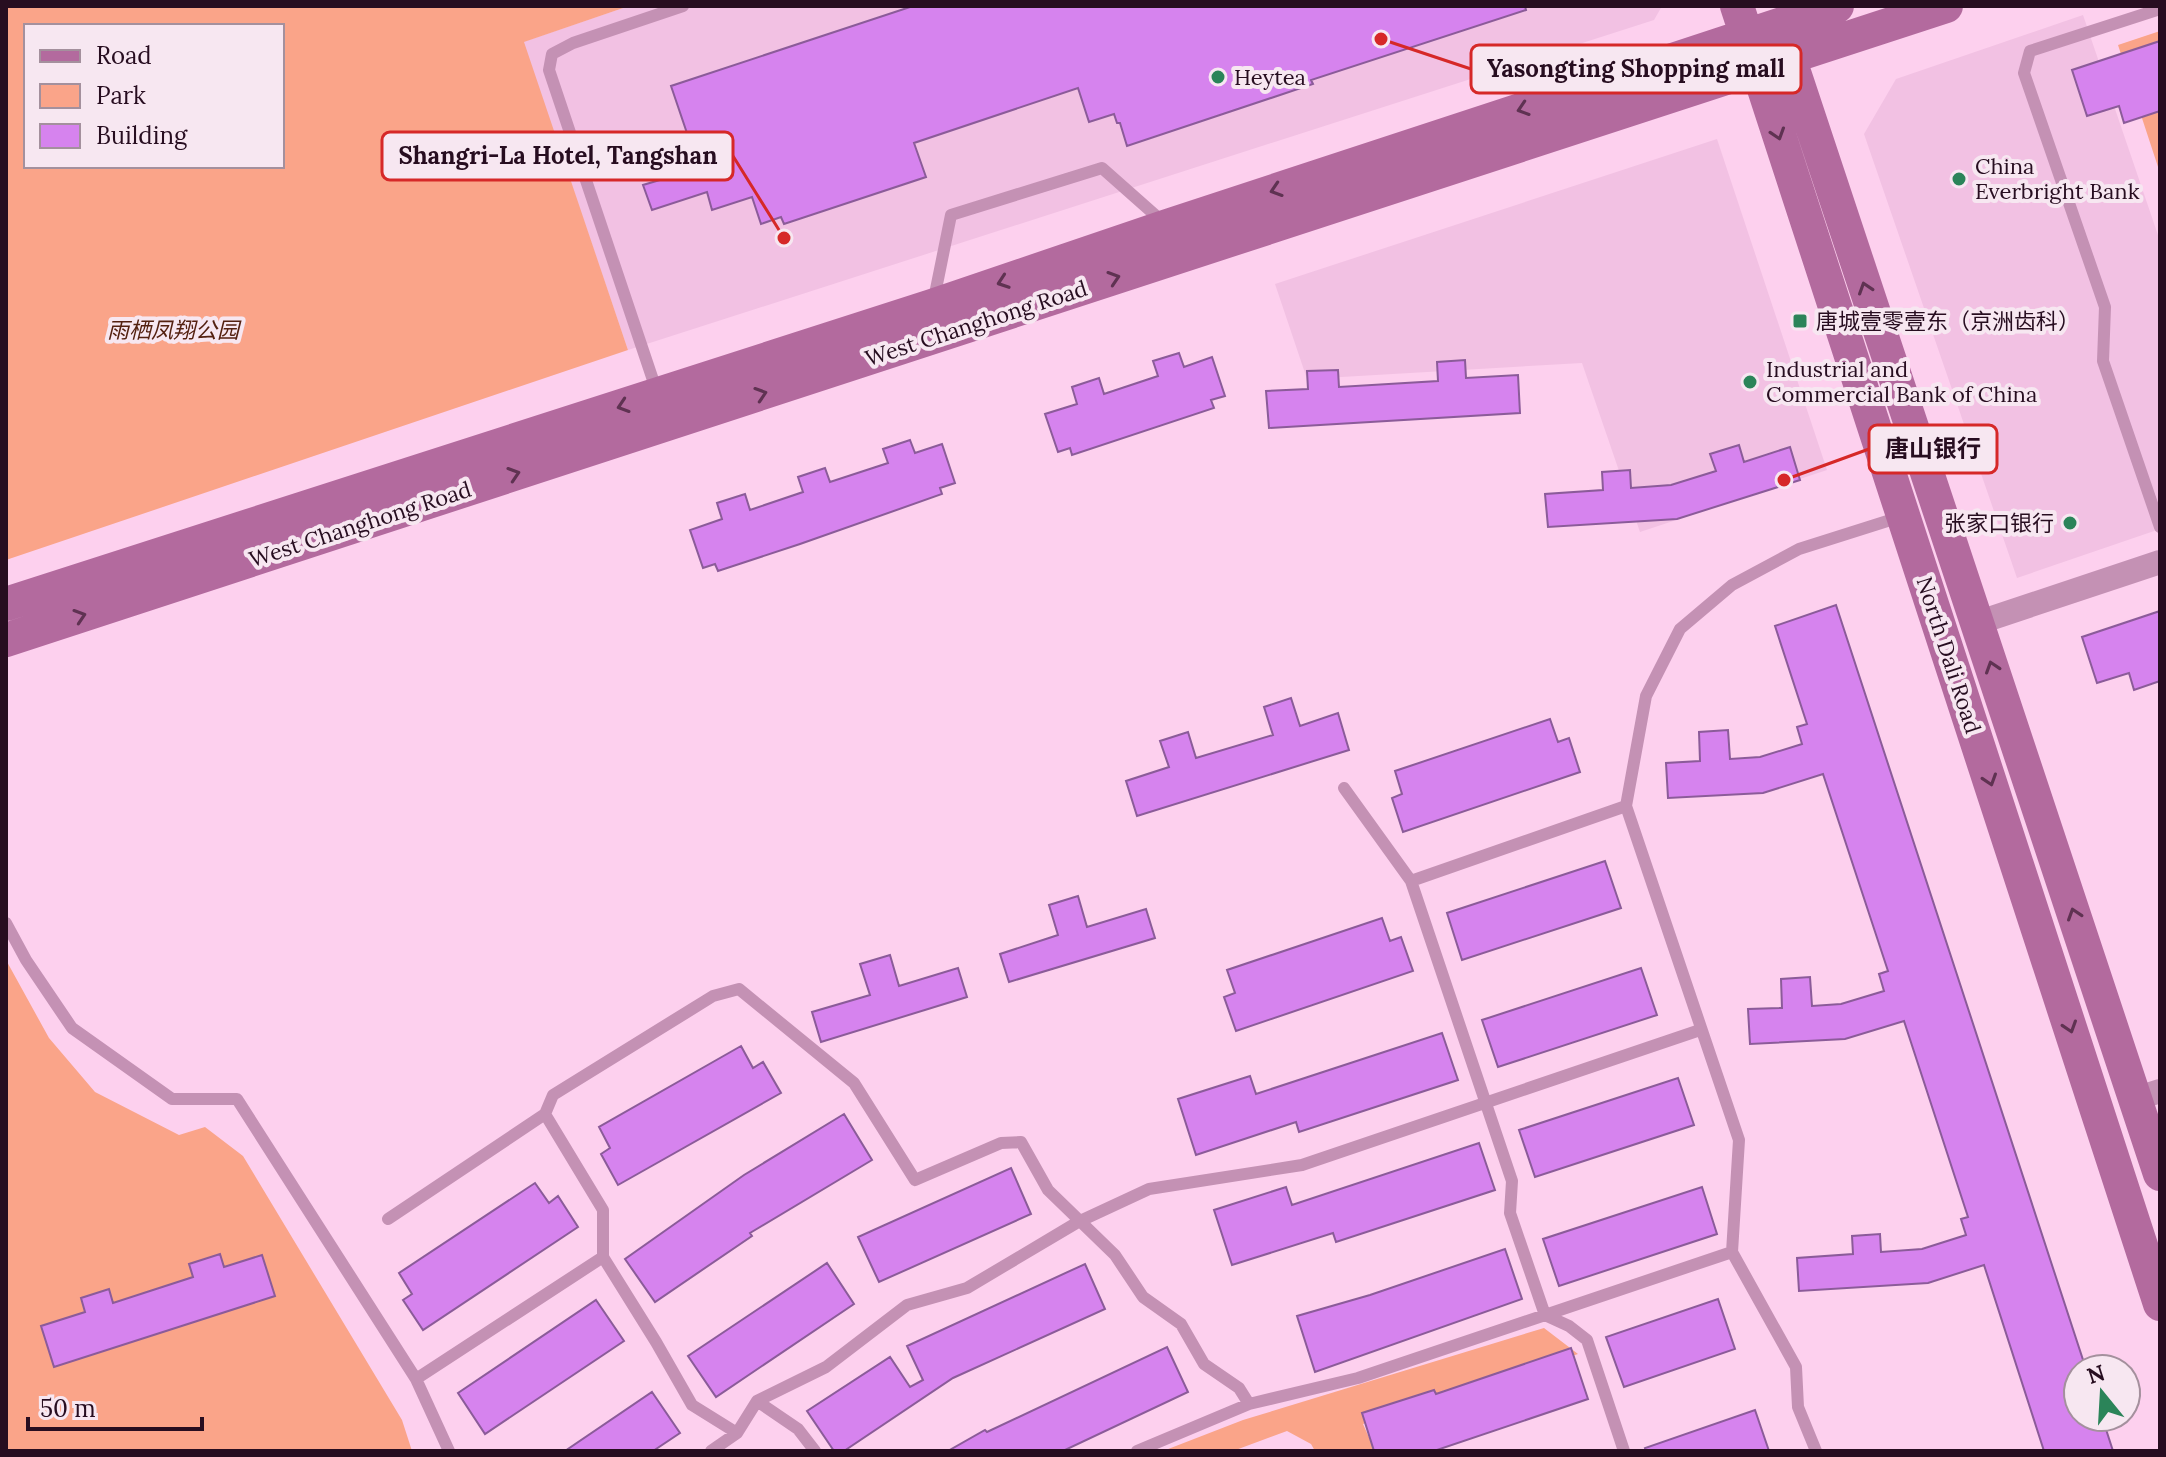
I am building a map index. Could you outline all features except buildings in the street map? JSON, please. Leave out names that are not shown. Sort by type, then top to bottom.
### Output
[{"type":"main road","name":"West Changhong Road","points":[[6,604],[932,306],[1167,226],[1742,21],[1837,6]]},
{"type":"main road","name":"West Changhong Road","points":[[6,640],[1946,6]]},
{"type":"main road","name":"North Dali Road","points":[[1776,16],[1977,623],[2147,1095],[2160,1174]]},
{"type":"main road","name":"North Dali Road","points":[[1742,21],[2160,1304]]},
{"type":"street","points":[[1977,623],[2160,562]]},
{"type":"lane","points":[[658,395],[549,70],[552,54],[573,43],[683,6]]},
{"type":"lane","points":[[2160,9],[2030,51],[2024,73],[2105,307],[2103,361],[2160,527]]},
{"type":"lane","points":[[932,306],[951,215],[1102,168],[1167,226]]},
{"type":"lane","points":[[1816,1451],[1798,1407],[1796,1367],[1732,1252],[1739,1140],[1626,806],[1646,696],[1680,629],[1732,585],[1799,549],[1904,516]]},
{"type":"lane","points":[[1344,788],[1411,881],[1512,1181],[1510,1213],[1545,1315],[1569,1326],[1587,1340],[1624,1451]]},
{"type":"lane","points":[[1411,881],[1626,806]]},
{"type":"lane","points":[[6,923],[26,960],[72,1028],[172,1099],[237,1099],[416,1379],[449,1451]]},
{"type":"lane","points":[[388,1219],[545,1114],[553,1095],[713,996],[739,989],[854,1083],[915,1180],[1001,1143],[1021,1142],[1048,1190],[1115,1255],[1143,1297],[1181,1324],[1204,1364],[1239,1388],[1249,1404]]},
{"type":"lane","points":[[711,1451],[737,1433],[757,1401],[826,1367],[907,1305],[967,1288],[1078,1222],[1149,1189],[1302,1165],[1700,1030]]},
{"type":"lane","points":[[545,1114],[603,1210],[603,1257],[692,1405],[737,1433]]},
{"type":"lane","points":[[1137,1451],[1249,1404],[1358,1378],[1732,1252]]},
{"type":"lane","points":[[416,1379],[603,1257]]},
{"type":"lane","points":[[757,1401],[798,1429],[815,1451]]},
{"type":"shaded area","points":[[629,6],[1662,6],[1654,20],[628,350],[523,42]]},
{"type":"shaded area","points":[[2083,15],[2160,241],[2160,529],[2017,578],[1864,134],[1896,79]]},
{"type":"shaded area","points":[[1717,139],[1827,470],[1640,532],[1582,363],[1307,379],[1275,284]]},
{"type":"green space","name":"雨栖凤翔公园","points":[[6,6],[629,6],[524,42],[628,350],[6,560]]},
{"type":"green space","points":[[2160,31],[2160,173],[2118,45]]},
{"type":"green space","points":[[6,960],[49,1038],[95,1092],[179,1135],[205,1127],[243,1156],[402,1420],[412,1451],[6,1451]]},
{"type":"green space","points":[[1544,1328],[1578,1354],[1363,1424],[1375,1451],[1315,1451],[1311,1444],[1287,1431],[1233,1451],[1163,1451],[1243,1420]]},
{"type":"place","name":"Yasongting Shopping mall","points":[[1381,39]]},
{"type":"place","name":"Heytea","points":[[1218,77]]},
{"type":"place","name":"China Everbright Bank","points":[[1959,179]]},
{"type":"place","name":"Shangri-La Hotel, Tangshan","points":[[784,238]]},
{"type":"place","name":"唐城壹零壹东（京洲齿科）","points":[[1800,321]]},
{"type":"place","name":"Industrial and Commercial Bank of China","points":[[1750,382]]},
{"type":"place","name":"唐山银行","points":[[1784,480]]},
{"type":"place","name":"张家口银行","points":[[2070,523]]}]
